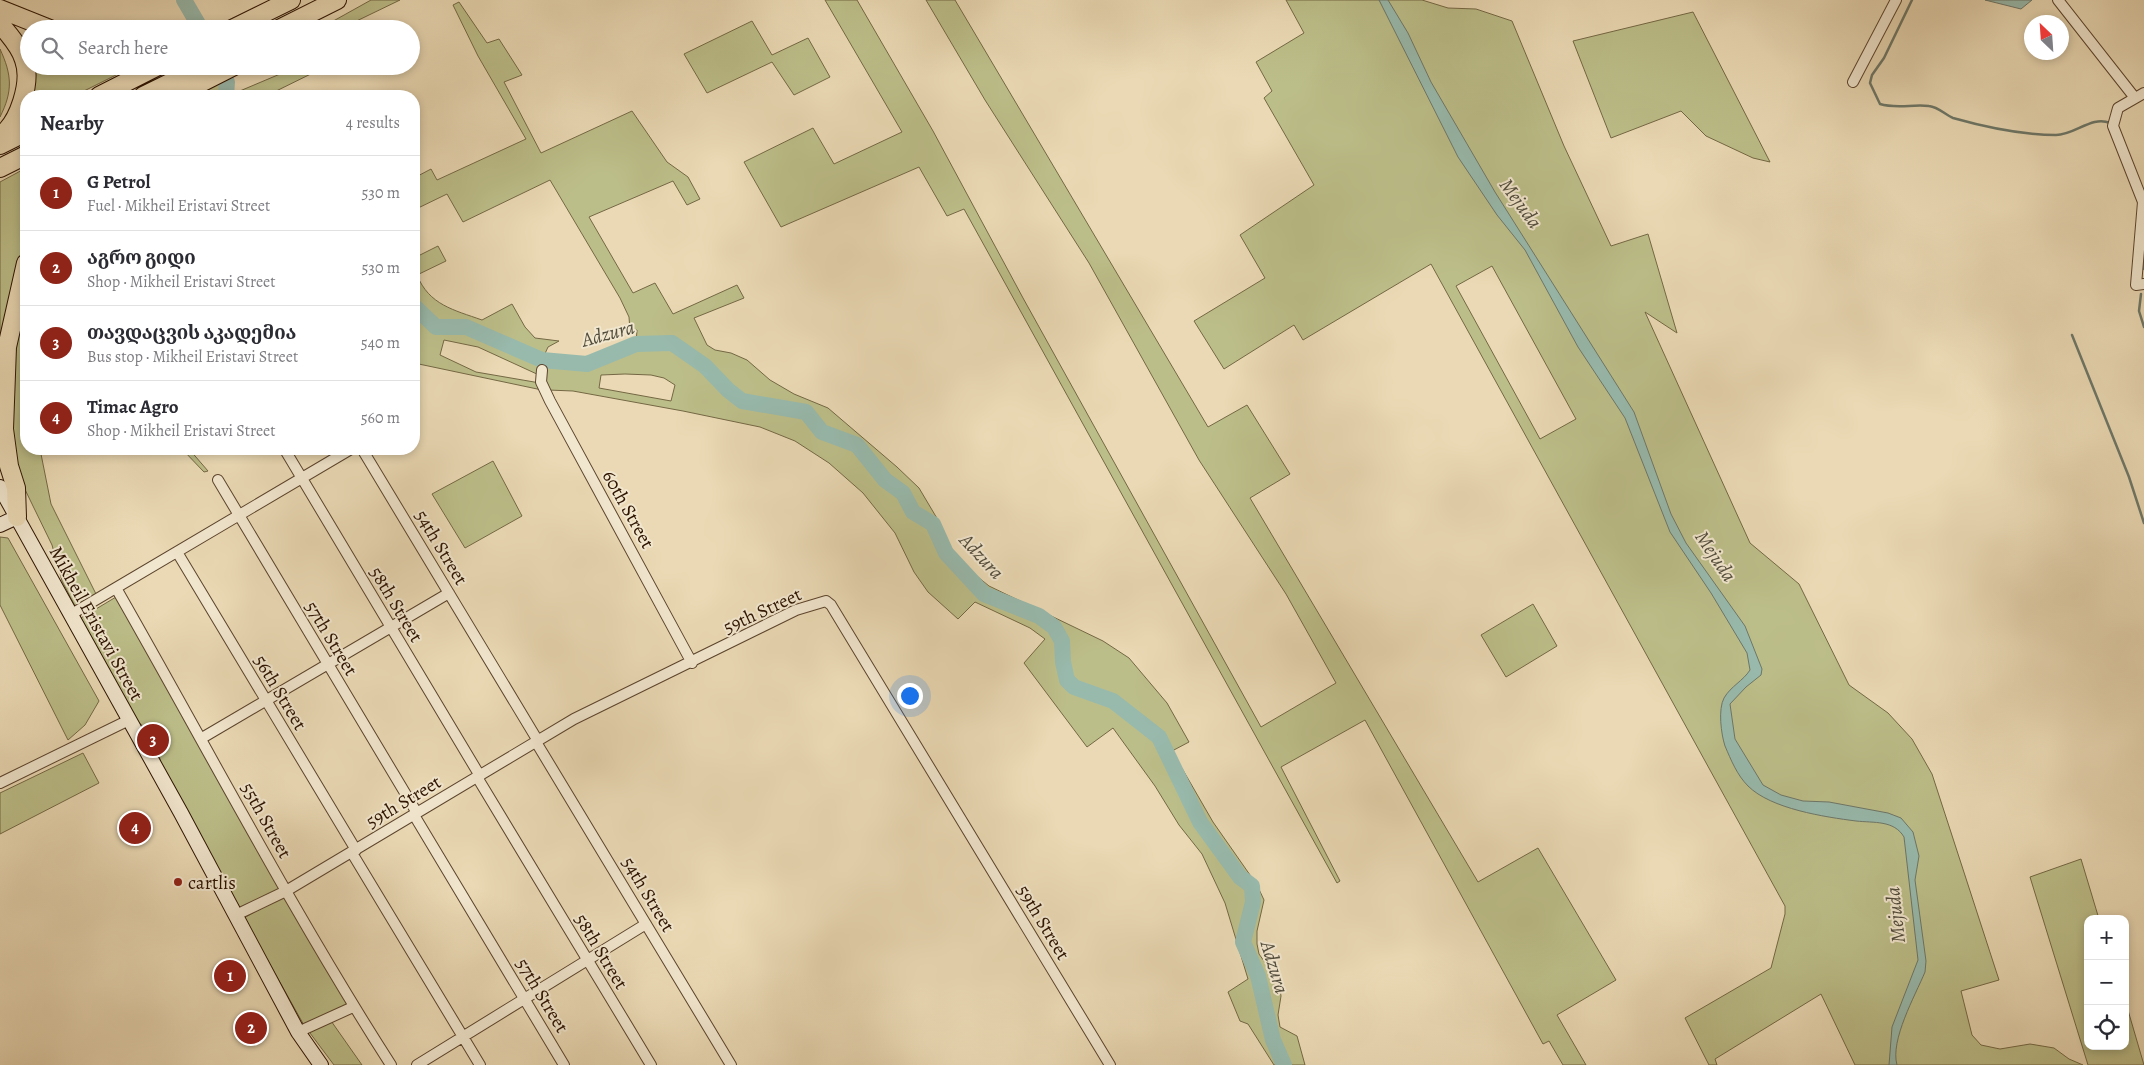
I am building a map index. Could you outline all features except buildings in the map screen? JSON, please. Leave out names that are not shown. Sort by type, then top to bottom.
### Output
[{"type":"highway","points":[[250,20],[291,0]]},
{"type":"highway","points":[[298,20],[339,0]]},
{"type":"highway","points":[[322,20],[339,0]]},
{"type":"highway","points":[[0,9],[28,20]]},
{"type":"highway","points":[[0,24],[20,54]]},
{"type":"highway","points":[[25,75],[25,90]]},
{"type":"highway","points":[[111,90],[140,75]]},
{"type":"highway","points":[[156,90],[186,75]]},
{"type":"highway","points":[[187,90],[216,75]]},
{"type":"highway","points":[[0,136],[7,131],[20,108]]},
{"type":"highway","points":[[0,145],[20,135]]},
{"type":"highway","points":[[0,168],[20,158]]},
{"type":"highway","points":[[16,517],[16,488],[4,429],[7,347],[20,290]]},
{"type":"main road","name":"Mikheil Eristavi Street","points":[[0,487],[236,915],[298,1032],[321,1065]]},
{"type":"main road","points":[[0,525],[16,517]]},
{"type":"street","points":[[1853,82],[1896,0]]},
{"type":"street","points":[[2058,0],[2139,95],[2118,108],[2114,122],[2143,202],[2136,285],[2144,284]]},
{"type":"street","name":"60th Street","points":[[542,370],[541,382],[550,401],[692,663]]},
{"type":"street","name":"58th Street","points":[[288,455],[587,961],[651,1065]]},
{"type":"street","points":[[70,615],[340,455]]},
{"type":"street","name":"54th Street","points":[[366,455],[731,1065]]},
{"type":"street","name":"57th Street","points":[[218,480],[564,1065]]},
{"type":"street","name":"56th Street","points":[[177,552],[480,1065]]},
{"type":"street","name":"55th Street","points":[[116,588],[353,1007],[392,1065]]},
{"type":"street","points":[[202,738],[449,593]]},
{"type":"street","name":"59th Street","points":[[236,915],[286,891],[574,719],[692,663],[796,610],[826,601],[831,605],[1110,1065]]},
{"type":"street","points":[[0,783],[129,720]]},
{"type":"street","points":[[417,1065],[646,924]]},
{"type":"street","points":[[298,1032],[353,1007]]},
{"type":"green space","points":[[371,0],[400,0],[359,20],[335,20]]},
{"type":"green space","points":[[825,0],[857,0],[933,131],[1023,298],[1261,727],[1336,683],[1286,594],[1199,460],[1089,263],[985,100],[926,0],[955,0],[1208,427],[1247,405],[1290,474],[1250,498],[1478,882],[1538,848],[1616,980],[1557,1015],[1586,1065],[1563,1065],[1549,1041],[1543,1044],[1365,720],[1281,767],[1340,881],[1337,883],[964,209],[947,216],[919,167],[781,227],[744,162],[813,128],[834,164],[902,132]]},
{"type":"green space","points":[[1286,0],[1422,0],[1448,8],[1476,9],[1512,21],[1564,146],[1611,246],[1648,234],[1677,333],[1645,312],[1750,543],[1799,584],[1849,685],[1888,713],[1912,739],[1932,774],[1999,980],[1961,991],[1972,1035],[1981,1045],[2000,1049],[2030,1044],[2054,1048],[2069,1059],[2083,1065],[1855,1065],[1821,994],[1715,1059],[1717,1065],[1709,1065],[1685,1018],[1771,968],[1785,914],[1785,906],[1431,264],[1303,340],[1294,325],[1224,369],[1194,321],[1265,278],[1240,235],[1314,185],[1264,98],[1272,91],[1256,62],[1304,33]],"holes":[[[1492,266],[1576,419],[1540,439],[1456,286]]]},
{"type":"green space","points":[[459,2],[487,43],[499,39],[522,75],[504,82],[541,153],[632,111],[667,162],[688,177],[700,199],[687,205],[673,181],[589,217],[633,293],[655,283],[673,314],[737,285],[744,298],[694,318],[707,345],[715,350],[731,353],[747,360],[770,380],[794,394],[828,408],[919,488],[938,520],[948,543],[962,564],[989,586],[1103,641],[1129,658],[1167,703],[1189,742],[1172,751],[1213,822],[1257,885],[1264,900],[1257,931],[1259,954],[1279,982],[1281,996],[1278,1015],[1280,1027],[1297,1036],[1305,1065],[1274,1065],[1248,1024],[1240,1021],[1228,992],[1248,979],[1225,903],[1202,854],[1179,825],[1155,786],[1113,728],[1087,747],[1024,663],[1045,639],[1030,628],[975,602],[958,619],[928,592],[914,572],[895,533],[863,493],[829,463],[795,441],[760,427],[683,411],[573,391],[548,390],[544,382],[547,360],[587,364],[636,344],[637,330],[630,331],[629,317],[620,298],[550,180],[463,222],[447,194],[420,207],[420,175],[431,169],[437,180],[526,139],[478,56],[453,5]],"holes":[[[601,375],[651,375],[664,378],[675,385],[671,401],[599,388]]]},
{"type":"green space","points":[[1693,12],[1770,162],[1753,158],[1706,136],[1681,111],[1611,138],[1573,41]]},
{"type":"green space","points":[[752,21],[772,55],[808,38],[830,77],[794,95],[772,62],[707,93],[684,54]]},
{"type":"green space","points":[[0,49],[9,75],[9,91],[0,117]]},
{"type":"green space","points":[[29,75],[116,75],[86,90],[28,90]]},
{"type":"green space","points":[[278,75],[309,75],[278,90],[242,90]]},
{"type":"green space","points":[[223,77],[226,83],[225,90],[198,90]]},
{"type":"green space","points":[[20,171],[20,269],[0,347],[0,182]]},
{"type":"green space","points":[[438,246],[446,261],[420,274],[420,255]]},
{"type":"green space","points":[[420,281],[435,300],[452,309],[482,320],[512,304],[525,327],[535,338],[559,341],[548,347],[543,358],[466,324],[437,325],[420,309]]},
{"type":"green space","points":[[420,316],[435,330],[466,330],[542,362],[539,375],[478,347],[444,340],[440,355],[476,372],[540,383],[542,390],[420,364]]},
{"type":"green space","points":[[20,325],[20,455],[41,455],[51,504],[96,594],[75,606],[62,581],[52,545],[15,469],[9,417],[13,364]]},
{"type":"green space","points":[[188,455],[194,455],[208,471],[204,472]]},
{"type":"green space","points":[[493,461],[522,516],[465,548],[432,494]]},
{"type":"green space","points":[[0,537],[8,538],[99,701],[85,725],[68,740],[0,605]]},
{"type":"green space","points":[[116,597],[286,887],[239,910],[161,765],[156,737],[137,721],[81,618]]},
{"type":"green space","points":[[1533,604],[1557,646],[1506,677],[1481,635]]},
{"type":"green space","points":[[83,753],[99,783],[0,834],[0,793]]},
{"type":"green space","points":[[2081,859],[2098,915],[2084,915],[2084,1050],[2129,1050],[2129,1014],[2144,1065],[2088,1065],[2030,877]]},
{"type":"green space","points":[[284,896],[348,1005],[305,1027],[244,918]]},
{"type":"green space","points":[[329,1018],[362,1065],[334,1065],[307,1029]]},
{"type":"shaded area","points":[[1379,0],[1388,0],[1408,33],[1431,82],[1495,192],[1634,412],[1671,514],[1686,543],[1745,626],[1762,669],[1761,675],[1730,704],[1735,739],[1763,785],[1781,795],[1803,801],[1829,802],[1888,813],[1901,818],[1913,832],[1919,856],[1915,880],[1926,961],[1925,972],[1900,1031],[1897,1043],[1897,1065],[1889,1065],[1892,1027],[1918,960],[1904,837],[1895,828],[1883,823],[1829,817],[1799,811],[1770,801],[1748,786],[1737,772],[1725,746],[1721,728],[1721,708],[1727,694],[1750,670],[1747,653],[1711,593],[1670,532],[1625,418],[1578,347],[1525,250],[1497,215],[1458,157]]},
{"type":"shaded area","points":[[1985,0],[2032,0],[2021,9]]},
{"type":"waterway","name":"Adzura","points":[[184,0],[196,20]]},
{"type":"waterway","points":[[1912,0],[1884,58],[1872,75],[1870,83],[1880,104],[1933,107],[1953,118],[2030,134],[2056,135],[2070,132],[2090,123],[2103,121],[2110,123]]},
{"type":"waterway","name":"Adzura","points":[[226,90],[227,82]]},
{"type":"waterway","points":[[2143,256],[2143,269]]},
{"type":"waterway","points":[[2141,294],[2139,311],[2144,327]]},
{"type":"waterway","name":"Adzura","points":[[420,312],[436,327],[466,327],[542,360],[587,364],[636,344],[672,343],[705,366],[728,390],[742,401],[806,412],[822,432],[857,445],[885,480],[903,493],[913,512],[933,524],[946,553],[984,594],[1039,616],[1054,627],[1062,641],[1063,662],[1067,680],[1074,687],[1113,701],[1159,737],[1200,822],[1240,877],[1252,886],[1253,902],[1243,942],[1258,976],[1273,1040],[1284,1065]]},
{"type":"waterway","points":[[2072,335],[2129,477],[2144,523]]},
{"type":"place","name":"თავდაცვის აკადემია","points":[[153,740]]},
{"type":"place","name":"Timac Agro","points":[[135,828]]},
{"type":"place","name":"cartlis","points":[[178,882]]},
{"type":"place","name":"G Petrol","points":[[230,976]]},
{"type":"place","name":"აგრო გიდი","points":[[251,1028]]},
{"type":"water label","name":"Mejuda","points":[[1521,203]]},
{"type":"water label","name":"Mejuda","points":[[1716,556]]},
{"type":"water label","name":"Mejuda","points":[[1895,915]]}]
